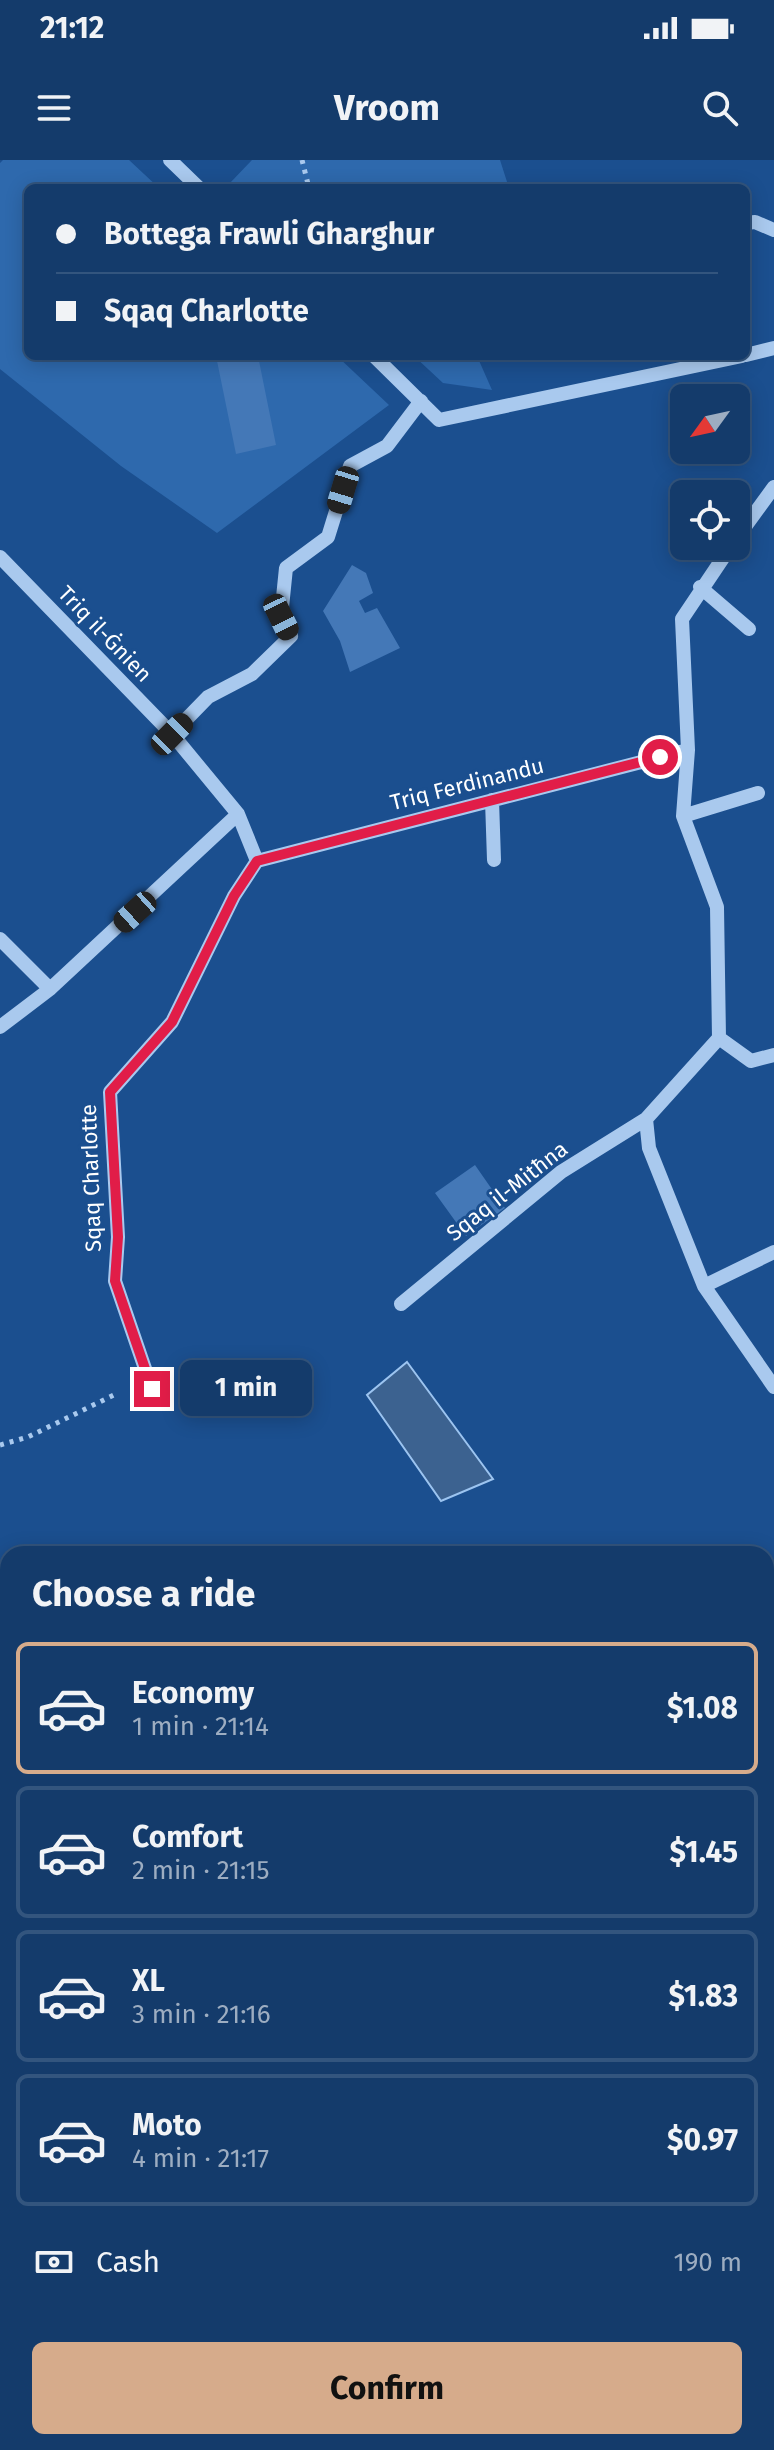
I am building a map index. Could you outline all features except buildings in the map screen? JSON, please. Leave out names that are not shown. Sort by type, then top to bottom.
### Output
[{"type":"street","points":[[170,160],[195,184]]},
{"type":"street","points":[[750,223],[774,230]]},
{"type":"street","points":[[750,354],[774,348]]},
{"type":"street","points":[[378,360],[439,420],[725,360]]},
{"type":"street","points":[[172,734],[208,697],[252,674],[291,636],[281,617],[286,568],[328,537],[350,466],[387,446],[421,401]]},
{"type":"street","points":[[750,520],[774,487]]},
{"type":"street","name":"Triq il-Ġnien","points":[[0,557],[172,734],[238,814],[257,861]]},
{"type":"street","points":[[720,560],[682,619],[688,750],[683,816],[717,907],[719,1038],[751,1061],[774,1055]]},
{"type":"street","points":[[700,587],[749,629]]},
{"type":"street","name":"Triq Ferdinandu","points":[[257,861],[688,750]]},
{"type":"street","points":[[683,816],[758,793]]},
{"type":"street","points":[[492,800],[494,860]]},
{"type":"street","points":[[0,1027],[50,989],[238,814]]},
{"type":"street","name":"Sqaq Charlotte","points":[[152,1389],[115,1281],[118,1237],[110,1092],[172,1022],[234,896],[257,861]]},
{"type":"street","points":[[0,939],[50,989]]},
{"type":"street","name":"Sqaq il-Mitħna","points":[[401,1304],[561,1172],[646,1119],[719,1038]]},
{"type":"street","points":[[646,1119],[649,1148],[704,1286],[774,1387]]},
{"type":"street","points":[[704,1286],[774,1252]]},
{"type":"path","points":[[302,160],[308,184]]},
{"type":"path","points":[[0,1445],[28,1437],[118,1393]]},
{"type":"shaded area","points":[[3,160],[129,160],[155,184],[24,184],[24,360],[341,360],[389,405],[217,533],[121,466],[0,369],[0,163]]},
{"type":"shaded area","points":[[252,160],[500,160],[508,184],[229,184]]},
{"type":"shaded area","points":[[418,360],[479,360],[492,390],[443,383]]},
{"type":"shaded area","points":[[407,1362],[493,1479],[441,1501],[367,1395]]},
{"type":"route","points":[[152,1389],[115,1281],[118,1237],[110,1092],[172,1022],[234,896],[257,861],[660,757]]}]
